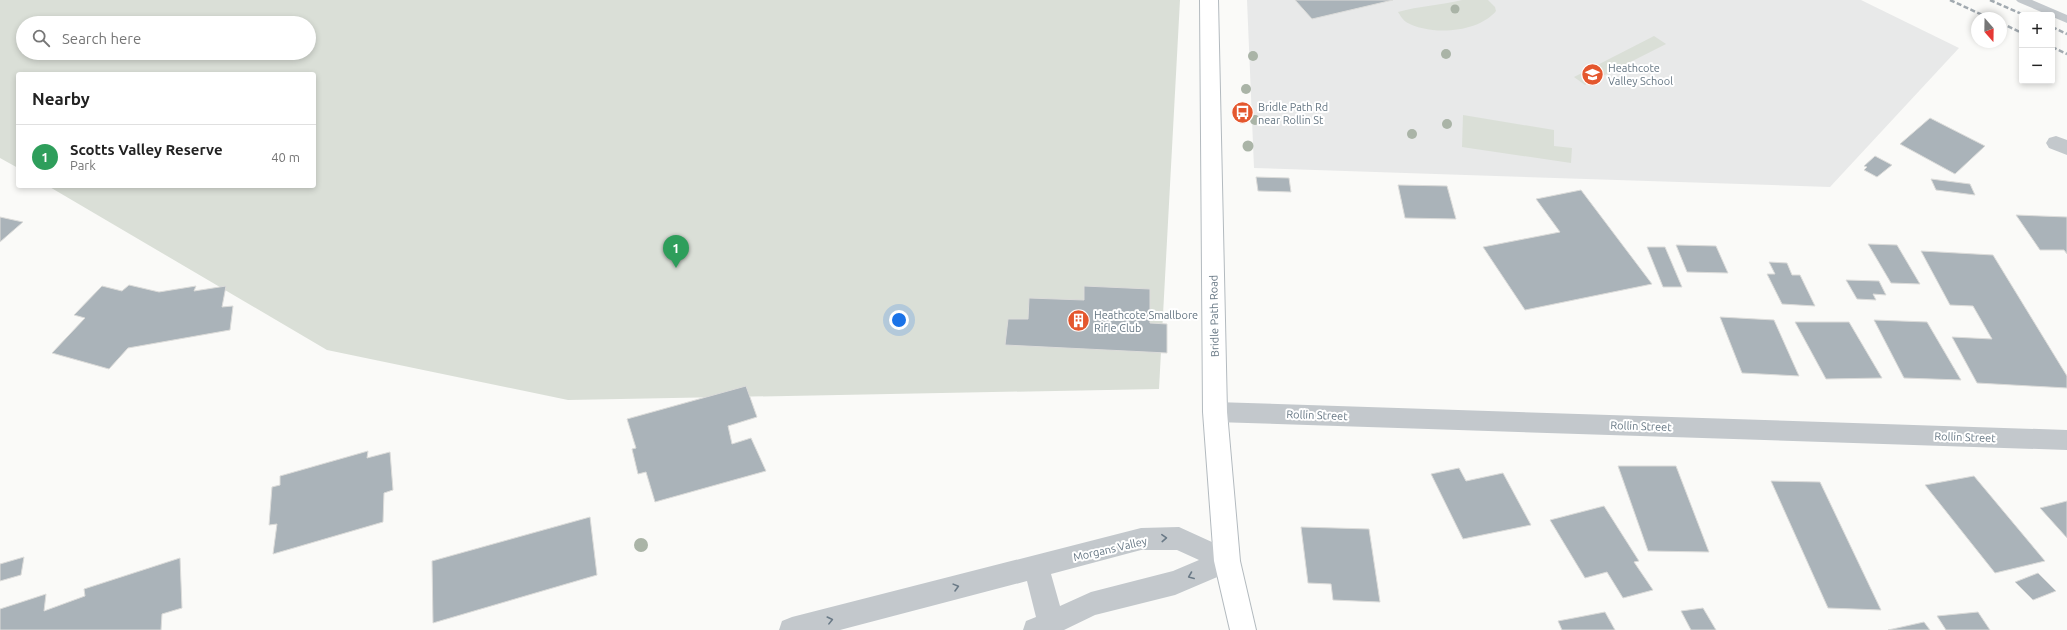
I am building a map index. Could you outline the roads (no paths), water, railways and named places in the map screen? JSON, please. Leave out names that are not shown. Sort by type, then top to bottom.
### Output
[{"type":"street","name":"Bridle Path Road","points":[[1209,0],[1216,412],[1227,561],[1242,630]]},
{"type":"street","name":"Rollin Street","points":[[1216,412],[2067,440]]},
{"type":"street","name":"Morgans Valley","points":[[792,630],[1141,539],[1179,538],[1227,561]]},
{"type":"street","points":[[1036,566],[1044,626],[1091,604],[1175,583],[1227,561]]},
{"type":"lane","points":[[2022,0],[2067,19]]},
{"type":"railway","points":[[1950,0],[1976,12]]},
{"type":"railway","points":[[1990,0],[2019,13]]},
{"type":"railway","points":[[2007,26],[2019,32]]},
{"type":"railway","points":[[2055,28],[2067,34]]},
{"type":"railway","points":[[2054,48],[2067,54]]},
{"type":"place","name":"Heathcote Valley School","points":[[1593,74]]},
{"type":"place","name":"Bridle Path Rd near Rollin St","points":[[1242,113]]},
{"type":"place","name":"Scotts Valley Reserve","points":[[676,268]]},
{"type":"place","name":"Heathcote Smallbore Rifle Club","points":[[1079,321]]}]
